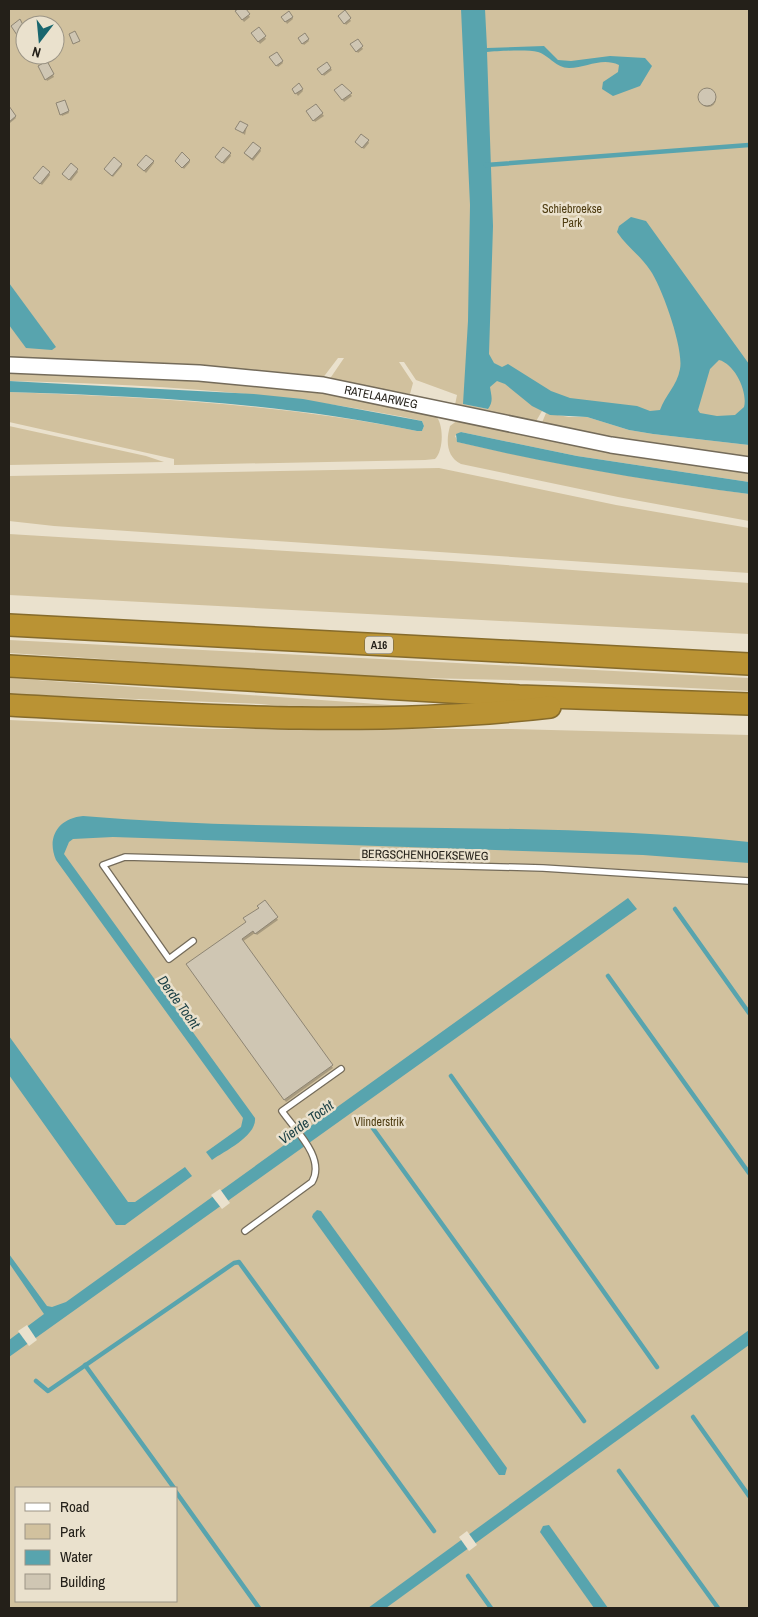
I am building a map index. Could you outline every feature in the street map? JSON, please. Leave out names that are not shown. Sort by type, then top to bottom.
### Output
[{"type":"highway","name":"A16","points":[[9,625],[749,664]]},
{"type":"highway","points":[[9,666],[519,696],[632,698],[749,704]]},
{"type":"highway","points":[[9,705],[279,716],[420,716],[508,712],[632,698]]},
{"type":"street","name":"RATELAARWEG","points":[[9,365],[200,373],[324,385],[446,409],[535,431],[611,446],[749,465]]},
{"type":"lane","name":"BERGSCHENHOEKSEWEG","points":[[193,941],[170,958],[102,865],[125,857],[543,868],[749,881]]},
{"type":"lane","points":[[244,1231],[312,1182],[317,1168],[311,1151],[282,1111],[341,1069]]},
{"type":"green space","name":"Schiebroekse Park","points":[[9,9],[749,9],[749,434],[542,411],[535,423],[455,405],[457,395],[416,380],[404,362],[399,362],[413,383],[410,394],[329,380],[344,358],[338,358],[322,379],[154,364],[9,357]],"holes":[[[466,366],[488,409],[464,404]]]},
{"type":"green space","points":[[9,372],[118,376],[278,387],[332,394],[435,415],[440,424],[442,437],[440,449],[435,459],[174,465],[174,459],[9,422],[9,392],[112,396],[214,403],[316,414],[417,431],[422,431],[424,426],[422,421],[371,411],[268,396],[113,384],[9,381]]},
{"type":"green space","points":[[546,413],[569,417],[587,417],[629,430],[653,434],[749,445],[749,458],[630,441],[541,425]]},
{"type":"green space","points":[[458,420],[642,457],[749,472],[749,482],[577,456],[461,432],[455,436],[458,442],[530,458],[639,478],[749,494],[749,521],[618,497],[461,464],[452,457],[448,448],[450,426]]},
{"type":"green space","points":[[9,426],[146,456],[164,462],[9,465]]},
{"type":"green space","points":[[439,468],[616,505],[749,528],[749,573],[54,526],[9,521],[9,476]]},
{"type":"green space","points":[[9,534],[451,561],[749,583],[749,634],[9,595]]},
{"type":"green space","points":[[9,640],[749,678],[749,691],[552,681],[379,677],[9,653]]},
{"type":"green space","points":[[9,678],[448,709],[339,712],[261,704],[9,694]]},
{"type":"green space","name":"Vlinderstrik","points":[[9,720],[213,729],[511,729],[749,735],[749,1608],[9,1608]]},
{"type":"water","points":[[461,9],[485,9],[487,48],[544,46],[558,60],[571,61],[610,56],[645,58],[652,66],[640,86],[613,96],[602,89],[603,82],[618,72],[619,65],[600,62],[569,68],[560,66],[546,56],[533,51],[487,52],[493,226],[489,354],[494,363],[502,367],[508,364],[551,391],[570,398],[637,406],[650,411],[660,410],[680,369],[679,347],[671,318],[655,278],[617,232],[619,226],[631,217],[646,221],[749,364],[749,445],[629,430],[587,417],[550,415],[532,406],[505,384],[497,381],[490,387],[492,401],[488,409],[463,404],[468,321],[470,205]],"holes":[[[719,360],[725,363],[739,379],[744,394],[744,407],[735,415],[717,416],[700,413],[698,410],[710,369]]]},
{"type":"water","points":[[9,283],[56,347],[52,350],[26,348],[9,325]]},
{"type":"water","points":[[9,381],[254,394],[303,399],[422,421],[424,426],[422,431],[417,431],[367,421],[214,402],[9,392]]},
{"type":"water","points":[[461,432],[577,456],[749,482],[749,494],[603,472],[530,458],[457,442],[456,434]]},
{"type":"water","points":[[83,816],[249,825],[583,831],[666,835],[749,842],[749,863],[643,855],[113,837],[73,839],[69,842],[64,854],[255,1118],[254,1125],[246,1137],[212,1160],[206,1152],[241,1127],[243,1118],[56,860],[53,844],[57,830],[67,820]]},
{"type":"water","points":[[628,898],[637,909],[9,1357],[9,1340],[44,1314],[9,1263],[9,1254],[47,1306],[52,1307],[66,1302]]},
{"type":"water","points":[[9,1036],[128,1202],[135,1202],[185,1167],[192,1176],[125,1225],[116,1225],[9,1075]]},
{"type":"water","points":[[317,1210],[321,1211],[507,1468],[505,1475],[499,1475],[312,1217]]},
{"type":"water","points":[[749,1330],[749,1345],[386,1608],[368,1608]]},
{"type":"water","points":[[549,1525],[608,1608],[594,1608],[540,1532],[543,1526]]},
{"type":"pier","points":[[220,1189],[230,1203],[222,1209],[211,1195]]},
{"type":"pier","points":[[27,1325],[37,1340],[29,1346],[18,1331]]},
{"type":"pier","points":[[467,1531],[477,1545],[469,1551],[459,1537]]},
{"type":"building","points":[[246,9],[250,14],[242,20],[235,11]]},
{"type":"building","points":[[345,10],[351,18],[344,24],[338,16]]},
{"type":"building","points":[[289,11],[293,17],[285,22],[281,17]]},
{"type":"building","points":[[15,23],[15,32],[11,26]]},
{"type":"building","points":[[259,27],[266,36],[258,42],[251,33]]},
{"type":"building","points":[[75,31],[80,41],[73,44],[69,34]]},
{"type":"building","points":[[305,33],[309,39],[302,44],[298,38]]},
{"type":"building","points":[[358,39],[363,46],[356,52],[350,44]]},
{"type":"building","points":[[277,52],[283,61],[276,66],[269,57]]},
{"type":"building","points":[[327,62],[331,68],[322,75],[317,69]]},
{"type":"building","points":[[49,65],[54,74],[45,80],[38,66]]},
{"type":"building","points":[[299,83],[303,89],[295,94],[292,89]]},
{"type":"building","points":[[342,84],[352,93],[342,100],[334,90]]},
{"type":"building","points":[[707,88],[713,91],[716,97],[713,103],[707,106],[701,103],[698,97],[701,91]]},
{"type":"building","points":[[65,100],[69,111],[60,115],[56,103]]},
{"type":"building","points":[[316,104],[323,113],[313,121],[306,111]]},
{"type":"building","points":[[9,106],[16,116],[9,122]]},
{"type":"building","points":[[240,121],[248,125],[243,133],[235,129]]},
{"type":"building","points":[[361,134],[369,140],[362,148],[355,142]]},
{"type":"building","points":[[253,142],[261,148],[252,159],[244,153]]},
{"type":"building","points":[[223,147],[231,153],[222,163],[215,157]]},
{"type":"building","points":[[182,152],[190,160],[182,168],[175,161]]},
{"type":"building","points":[[146,155],[154,161],[144,171],[137,165]]},
{"type":"building","points":[[114,157],[122,164],[112,176],[104,169]]},
{"type":"building","points":[[71,163],[78,169],[69,180],[62,174]]},
{"type":"building","points":[[43,166],[50,172],[40,184],[33,178]]},
{"type":"building","points":[[265,900],[278,917],[255,934],[253,931],[242,939],[333,1065],[284,1100],[186,964],[246,922],[243,918],[259,908],[257,906]]},
{"type":"waterway","points":[[486,165],[749,145]]},
{"type":"waterway","points":[[675,909],[749,1013]]},
{"type":"waterway","points":[[608,976],[749,1173]]},
{"type":"waterway","points":[[451,1076],[657,1367]]},
{"type":"waterway","points":[[372,1127],[584,1421]]},
{"type":"waterway","points":[[36,1381],[48,1391],[234,1263],[239,1262],[434,1531]]},
{"type":"waterway","points":[[85,1365],[173,1487]]},
{"type":"waterway","points":[[693,1417],[749,1496]]},
{"type":"waterway","points":[[619,1471],[718,1608]]},
{"type":"waterway","points":[[178,1495],[259,1608]]},
{"type":"waterway","points":[[468,1576],[491,1608]]},
{"type":"water label","name":"Derde Tocht","points":[[179,1002]]},
{"type":"water label","name":"Vierde Tocht","points":[[306,1122]]}]
